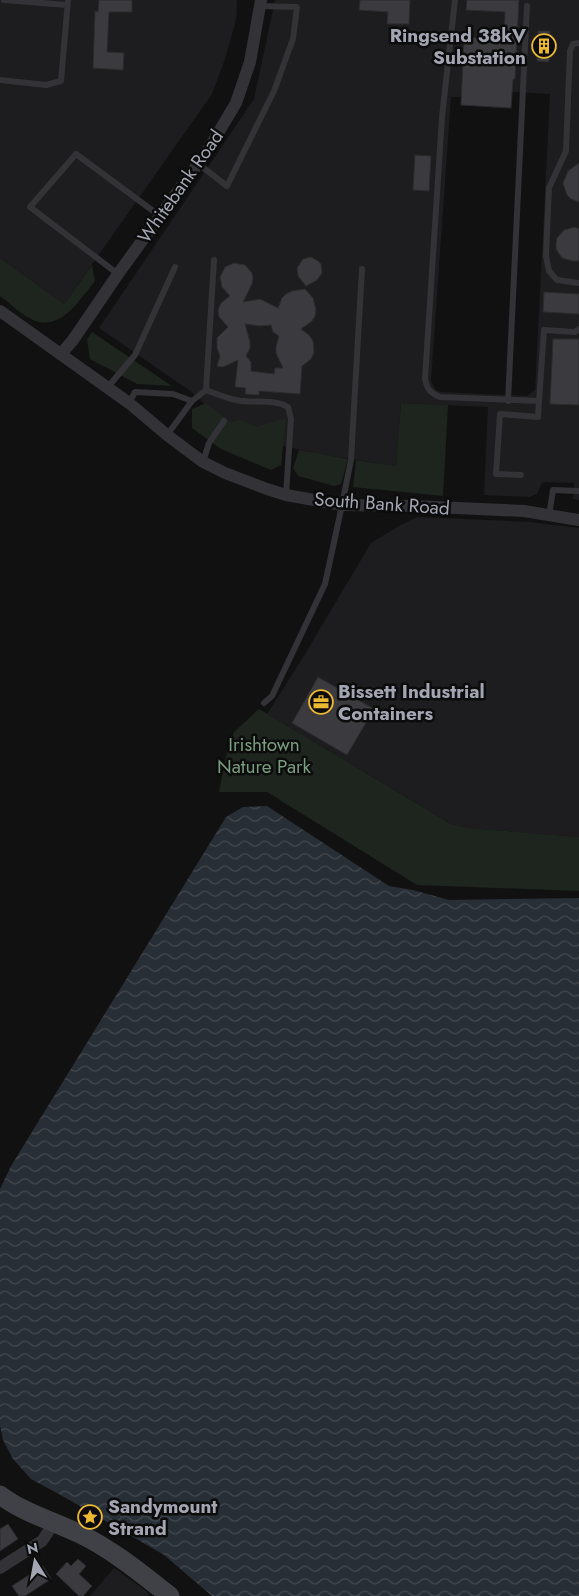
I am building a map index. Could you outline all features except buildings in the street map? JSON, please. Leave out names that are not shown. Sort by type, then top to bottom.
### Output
[{"type":"main road","points":[[0,1495],[17,1506],[82,1535],[108,1551],[170,1596]]},
{"type":"street","name":"Whitebank Road","points":[[61,354],[73,340],[118,274],[208,150],[236,104],[250,62],[261,3]]},
{"type":"street","name":"South Bank Road","points":[[0,311],[129,403],[203,462],[225,473],[286,495],[342,505],[506,510],[579,520]]},
{"type":"street","points":[[0,1568],[42,1541],[54,1523]]},
{"type":"lane","points":[[0,80],[46,85],[61,81],[68,2],[4,0]]},
{"type":"lane","points":[[455,0],[442,117],[426,387],[431,394],[440,397],[539,401]]},
{"type":"lane","points":[[197,163],[227,186],[274,91],[293,39],[297,7],[261,3]]},
{"type":"lane","points":[[508,400],[527,6]]},
{"type":"lane","points":[[579,44],[573,44],[570,51],[566,151],[549,188],[546,256],[549,271],[558,280],[579,283]]},
{"type":"lane","points":[[118,274],[30,207],[76,154],[160,216]]},
{"type":"lane","points":[[167,435],[192,401],[206,390],[214,260]]},
{"type":"lane","points":[[107,388],[135,355],[175,267]]},
{"type":"lane","points":[[264,702],[272,696],[325,584],[351,460],[362,269]]},
{"type":"lane","points":[[521,475],[496,474],[500,414],[538,416],[544,330],[575,332],[579,329]]},
{"type":"lane","points":[[206,390],[237,400],[282,403],[288,407],[291,419],[286,495]]},
{"type":"lane","points":[[129,403],[135,392],[173,394],[192,401]]},
{"type":"lane","points":[[203,462],[209,442],[224,421]]},
{"type":"lane","points":[[549,516],[553,490],[579,491]]},
{"type":"shaded area","points":[[0,0],[237,0],[236,20],[225,59],[212,94],[64,304],[0,258]]},
{"type":"shaded area","points":[[275,0],[579,0],[579,500],[573,499],[574,483],[542,483],[537,494],[529,497],[484,495],[488,407],[401,403],[396,466],[319,454],[262,441],[213,412],[189,390],[99,328],[254,99]],"holes":[[[462,89],[550,94],[535,390],[527,396],[441,392],[436,390],[431,381],[451,97],[461,97]]]},
{"type":"shaded area","points":[[417,517],[530,522],[579,528],[579,837],[469,828],[451,824],[267,714],[371,543]]},
{"type":"shaded area","points":[[114,1568],[149,1593],[147,1596],[90,1596]]},
{"type":"green space","points":[[0,258],[64,304],[92,265],[95,281],[68,312],[51,322],[41,322],[27,317],[0,296]]},
{"type":"green space","points":[[92,332],[172,386],[137,384],[90,359],[87,339]]},
{"type":"green space","points":[[206,403],[230,422],[241,420],[257,427],[286,418],[281,465],[271,470],[221,449],[192,428],[192,409]]},
{"type":"green space","points":[[401,403],[448,405],[443,496],[353,487],[356,460],[396,466]]},
{"type":"green space","points":[[299,450],[348,459],[341,484],[334,486],[298,476],[293,468]]},
{"type":"green space","name":"Irishtown Nature Park","points":[[259,709],[451,824],[469,828],[579,837],[579,891],[417,885],[267,792],[219,792],[226,756],[234,732]]},
{"type":"water","points":[[267,806],[389,886],[413,890],[449,900],[579,898],[579,1596],[212,1596],[164,1555],[31,1479],[13,1459],[3,1440],[0,1426],[0,1189],[11,1166],[226,817],[243,807]]},
{"type":"place","name":"Ringsend 38kV Substation","points":[[544,46]]},
{"type":"place","name":"Bissett Industrial Containers","points":[[321,702]]},
{"type":"place","name":"Sandymount Strand","points":[[90,1517]]}]
